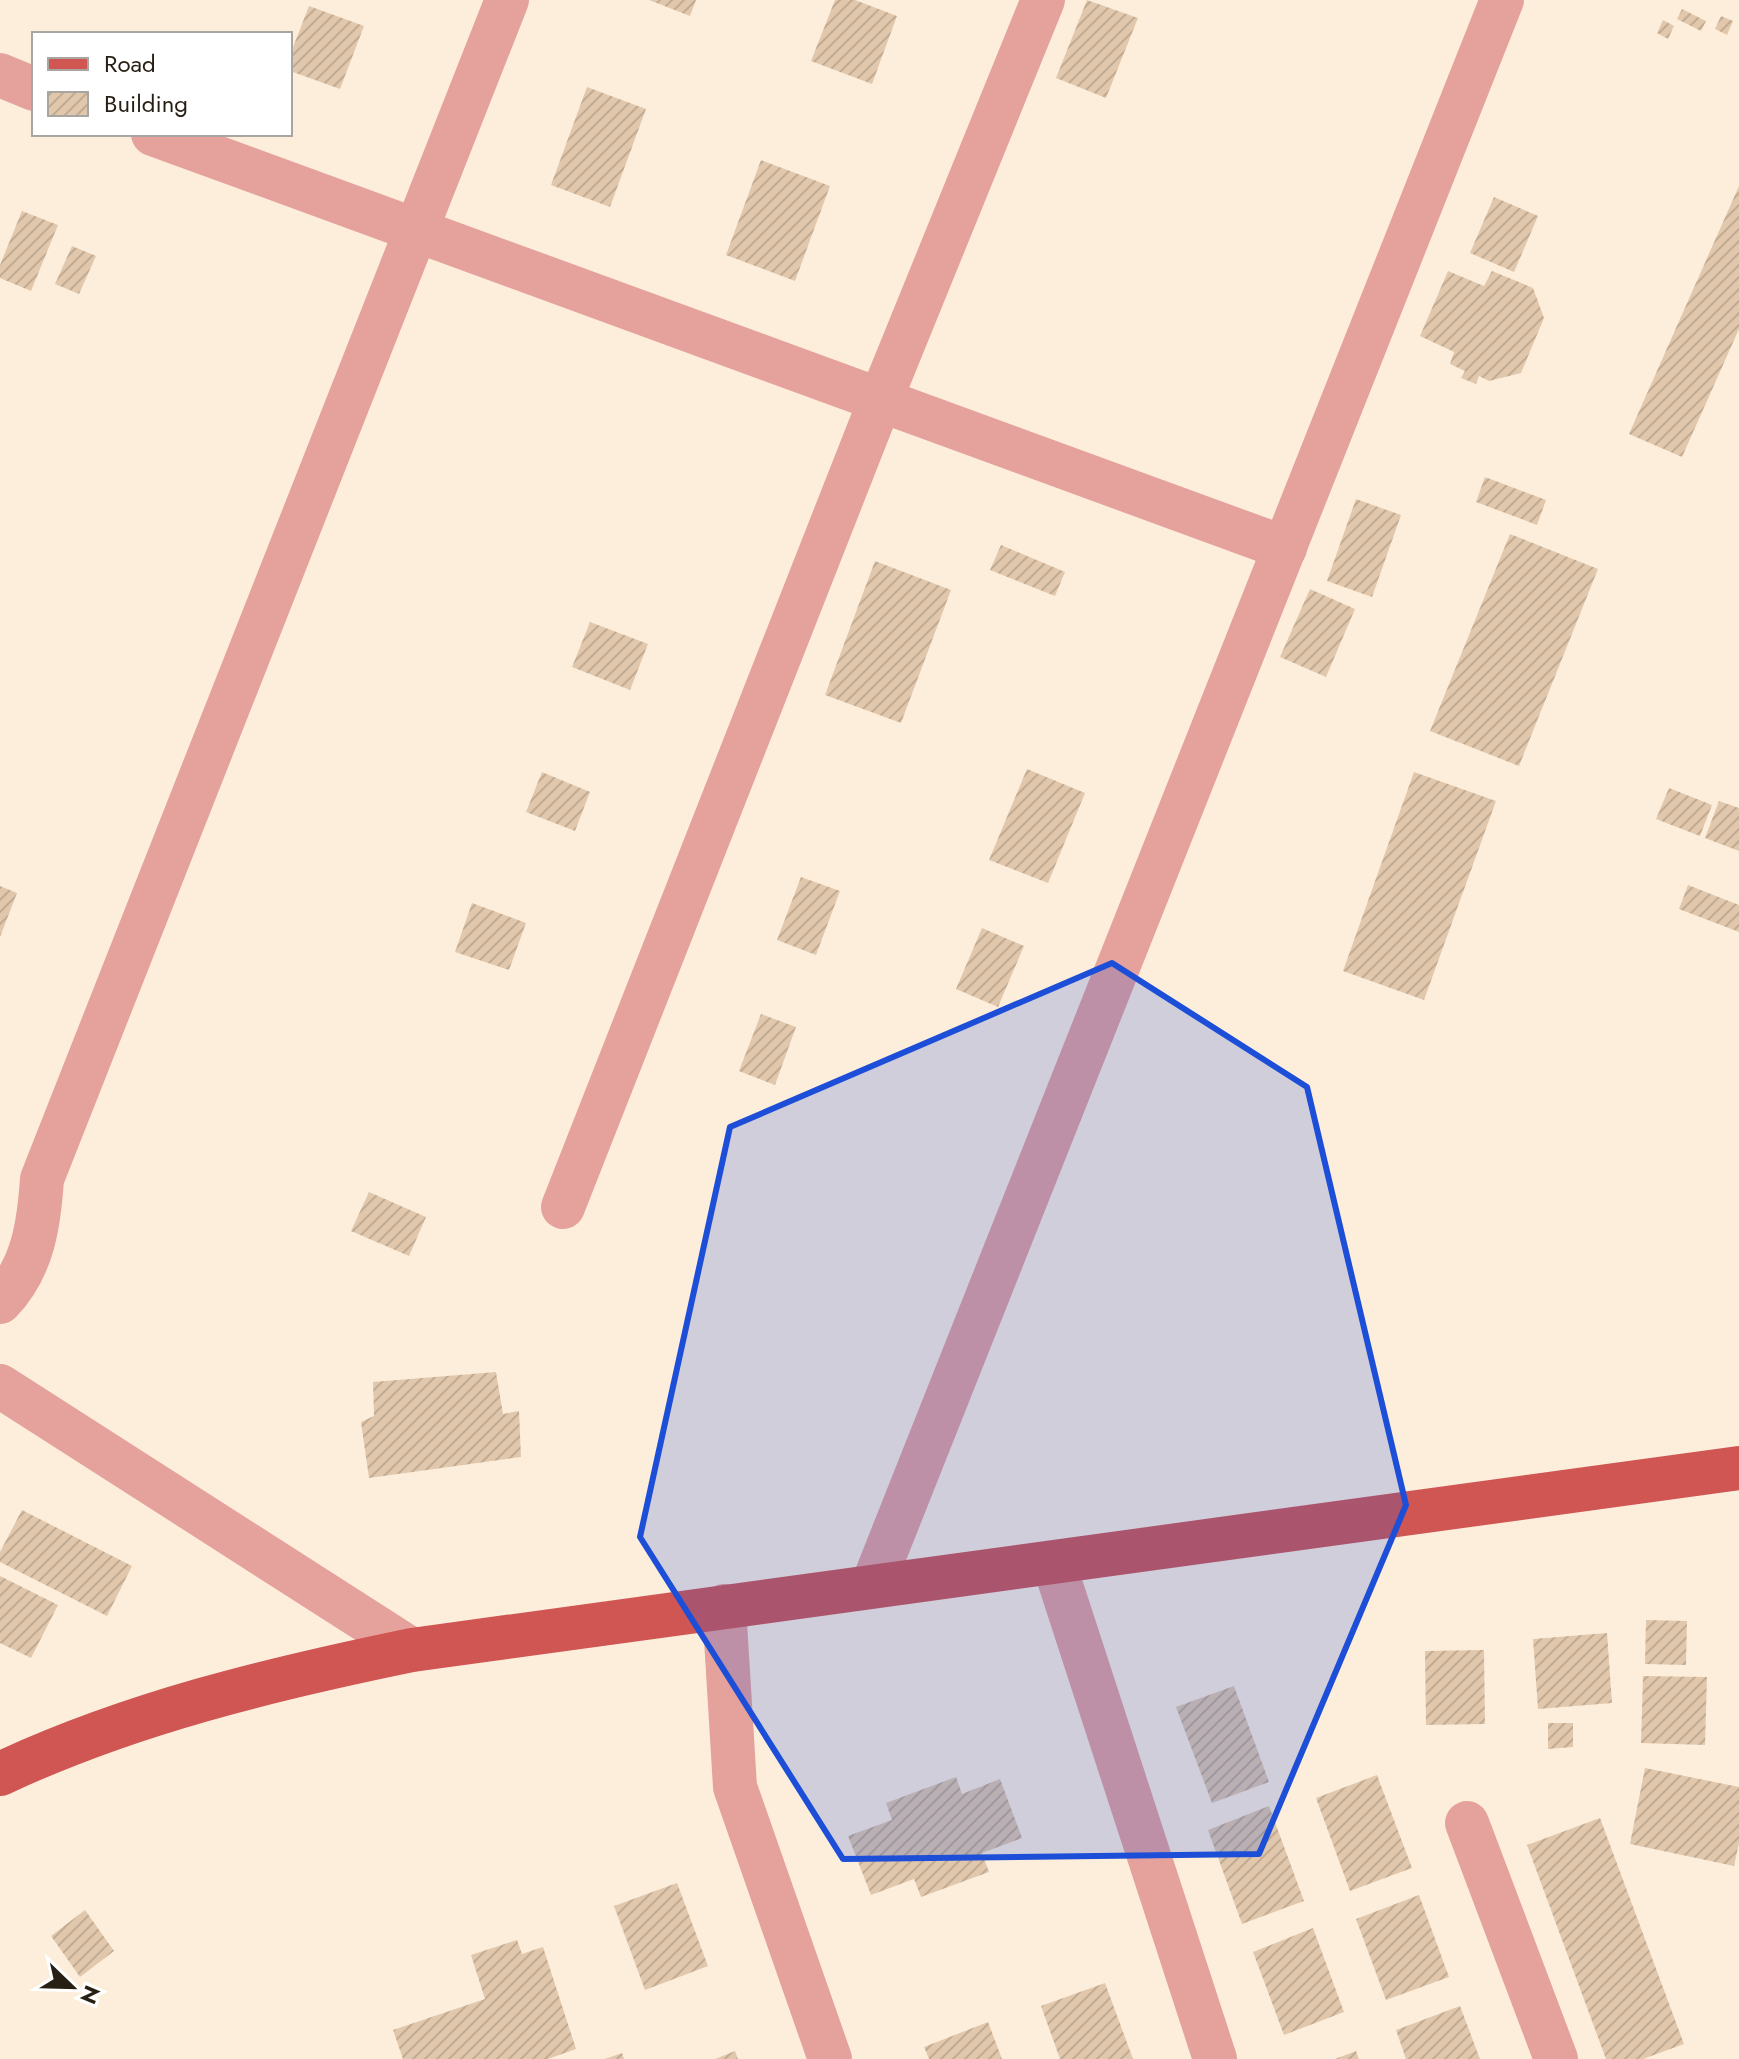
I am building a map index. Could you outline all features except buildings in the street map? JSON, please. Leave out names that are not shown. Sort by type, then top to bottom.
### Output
[{"type":"main road","points":[[7,1763],[211,1698],[298,1674],[412,1650],[873,1584],[1054,1564],[1739,1468]]},
{"type":"street","points":[[0,1302],[14,1287],[39,1232],[42,1179],[507,0]]},
{"type":"street","points":[[563,1207],[880,401],[1043,0]]},
{"type":"street","points":[[873,1584],[1502,0]]},
{"type":"street","points":[[0,75],[32,88]]},
{"type":"street","points":[[158,136],[1285,548]]},
{"type":"street","points":[[0,1386],[412,1650]]},
{"type":"street","points":[[1054,1564],[1215,2059]]},
{"type":"street","points":[[724,1606],[735,1787],[830,2059]]},
{"type":"street","points":[[1467,1823],[1556,2059]]},
{"type":"highlighted area","points":[[1112,963],[1307,1087],[1406,1505],[1259,1854],[843,1859],[640,1537],[730,1127]]}]
